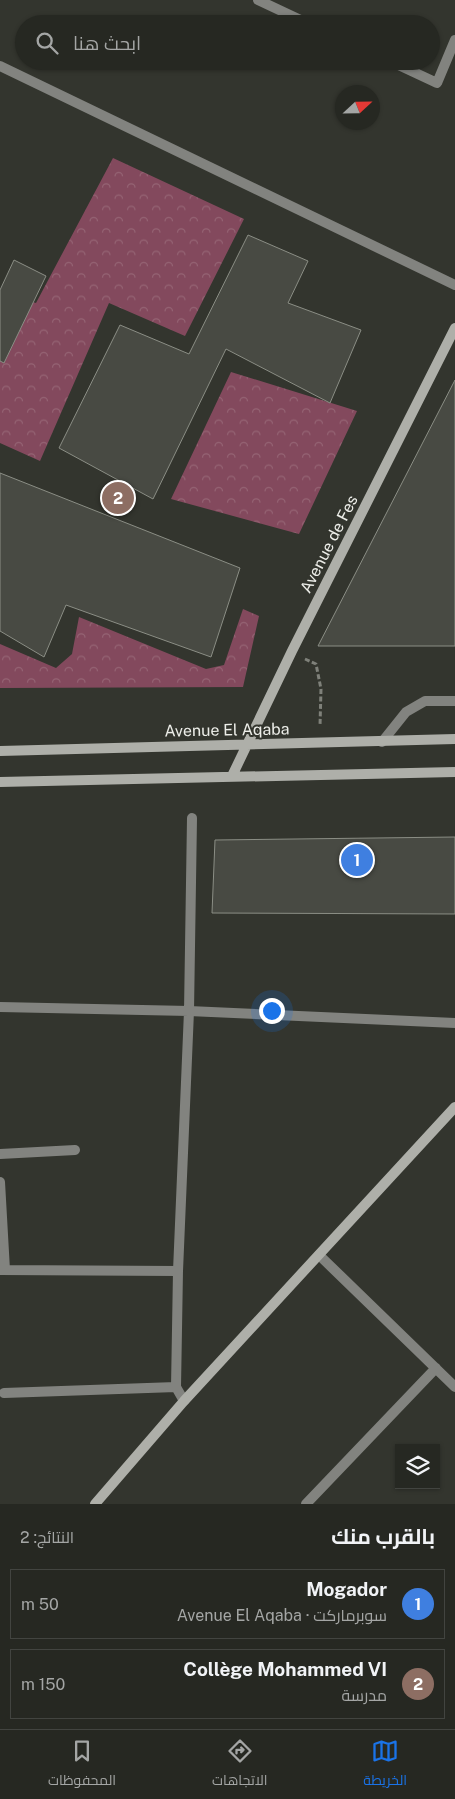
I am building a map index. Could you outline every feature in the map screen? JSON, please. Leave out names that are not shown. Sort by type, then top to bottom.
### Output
[{"type":"street","points":[[258,0],[290,15]]},
{"type":"street","points":[[409,70],[437,83],[455,40]]},
{"type":"street","points":[[0,66],[455,285]]},
{"type":"street","name":"Avenue de Fes","points":[[232,776],[292,651],[455,328]]},
{"type":"street","points":[[382,742],[406,712],[425,701],[455,701]]},
{"type":"street","name":"Avenue El Aqaba","points":[[0,751],[455,739]]},
{"type":"street","points":[[0,782],[455,772]]},
{"type":"street","points":[[184,1401],[176,1387],[178,1271],[189,1011],[192,818]]},
{"type":"street","points":[[0,1007],[189,1011],[455,1023]]},
{"type":"street","points":[[95,1504],[184,1401],[455,1107]]},
{"type":"street","points":[[0,1154],[76,1150]]},
{"type":"street","points":[[0,1182],[2,1270],[178,1271]]},
{"type":"street","points":[[319,1255],[455,1387]]},
{"type":"street","points":[[306,1504],[436,1368]]},
{"type":"street","points":[[4,1393],[176,1387]]},
{"type":"path","points":[[292,651],[316,664],[321,689],[320,743]]},
{"type":"green space","points":[[113,158],[244,219],[185,336],[109,303],[40,461],[0,443],[0,293],[36,303]]},
{"type":"green space","points":[[231,372],[357,411],[299,534],[171,499]]},
{"type":"green space","points":[[243,609],[259,616],[243,687],[0,688],[0,644],[56,668],[72,654],[79,617],[206,669],[224,665]]},
{"type":"building","points":[[248,235],[308,261],[288,303],[361,330],[330,403],[226,349],[153,499],[59,448],[120,325],[189,354]]},
{"type":"building","points":[[14,260],[46,276],[4,363],[0,361],[0,290]]},
{"type":"building","points":[[455,380],[455,646],[318,646]]},
{"type":"building","points":[[0,473],[240,568],[211,657],[66,605],[44,657],[0,631]]},
{"type":"building","points":[[455,837],[455,914],[212,913],[215,840]]},
{"type":"place","name":"Collège Mohammed VI","points":[[118,498]]},
{"type":"place","name":"Mogador","points":[[357,860]]}]
